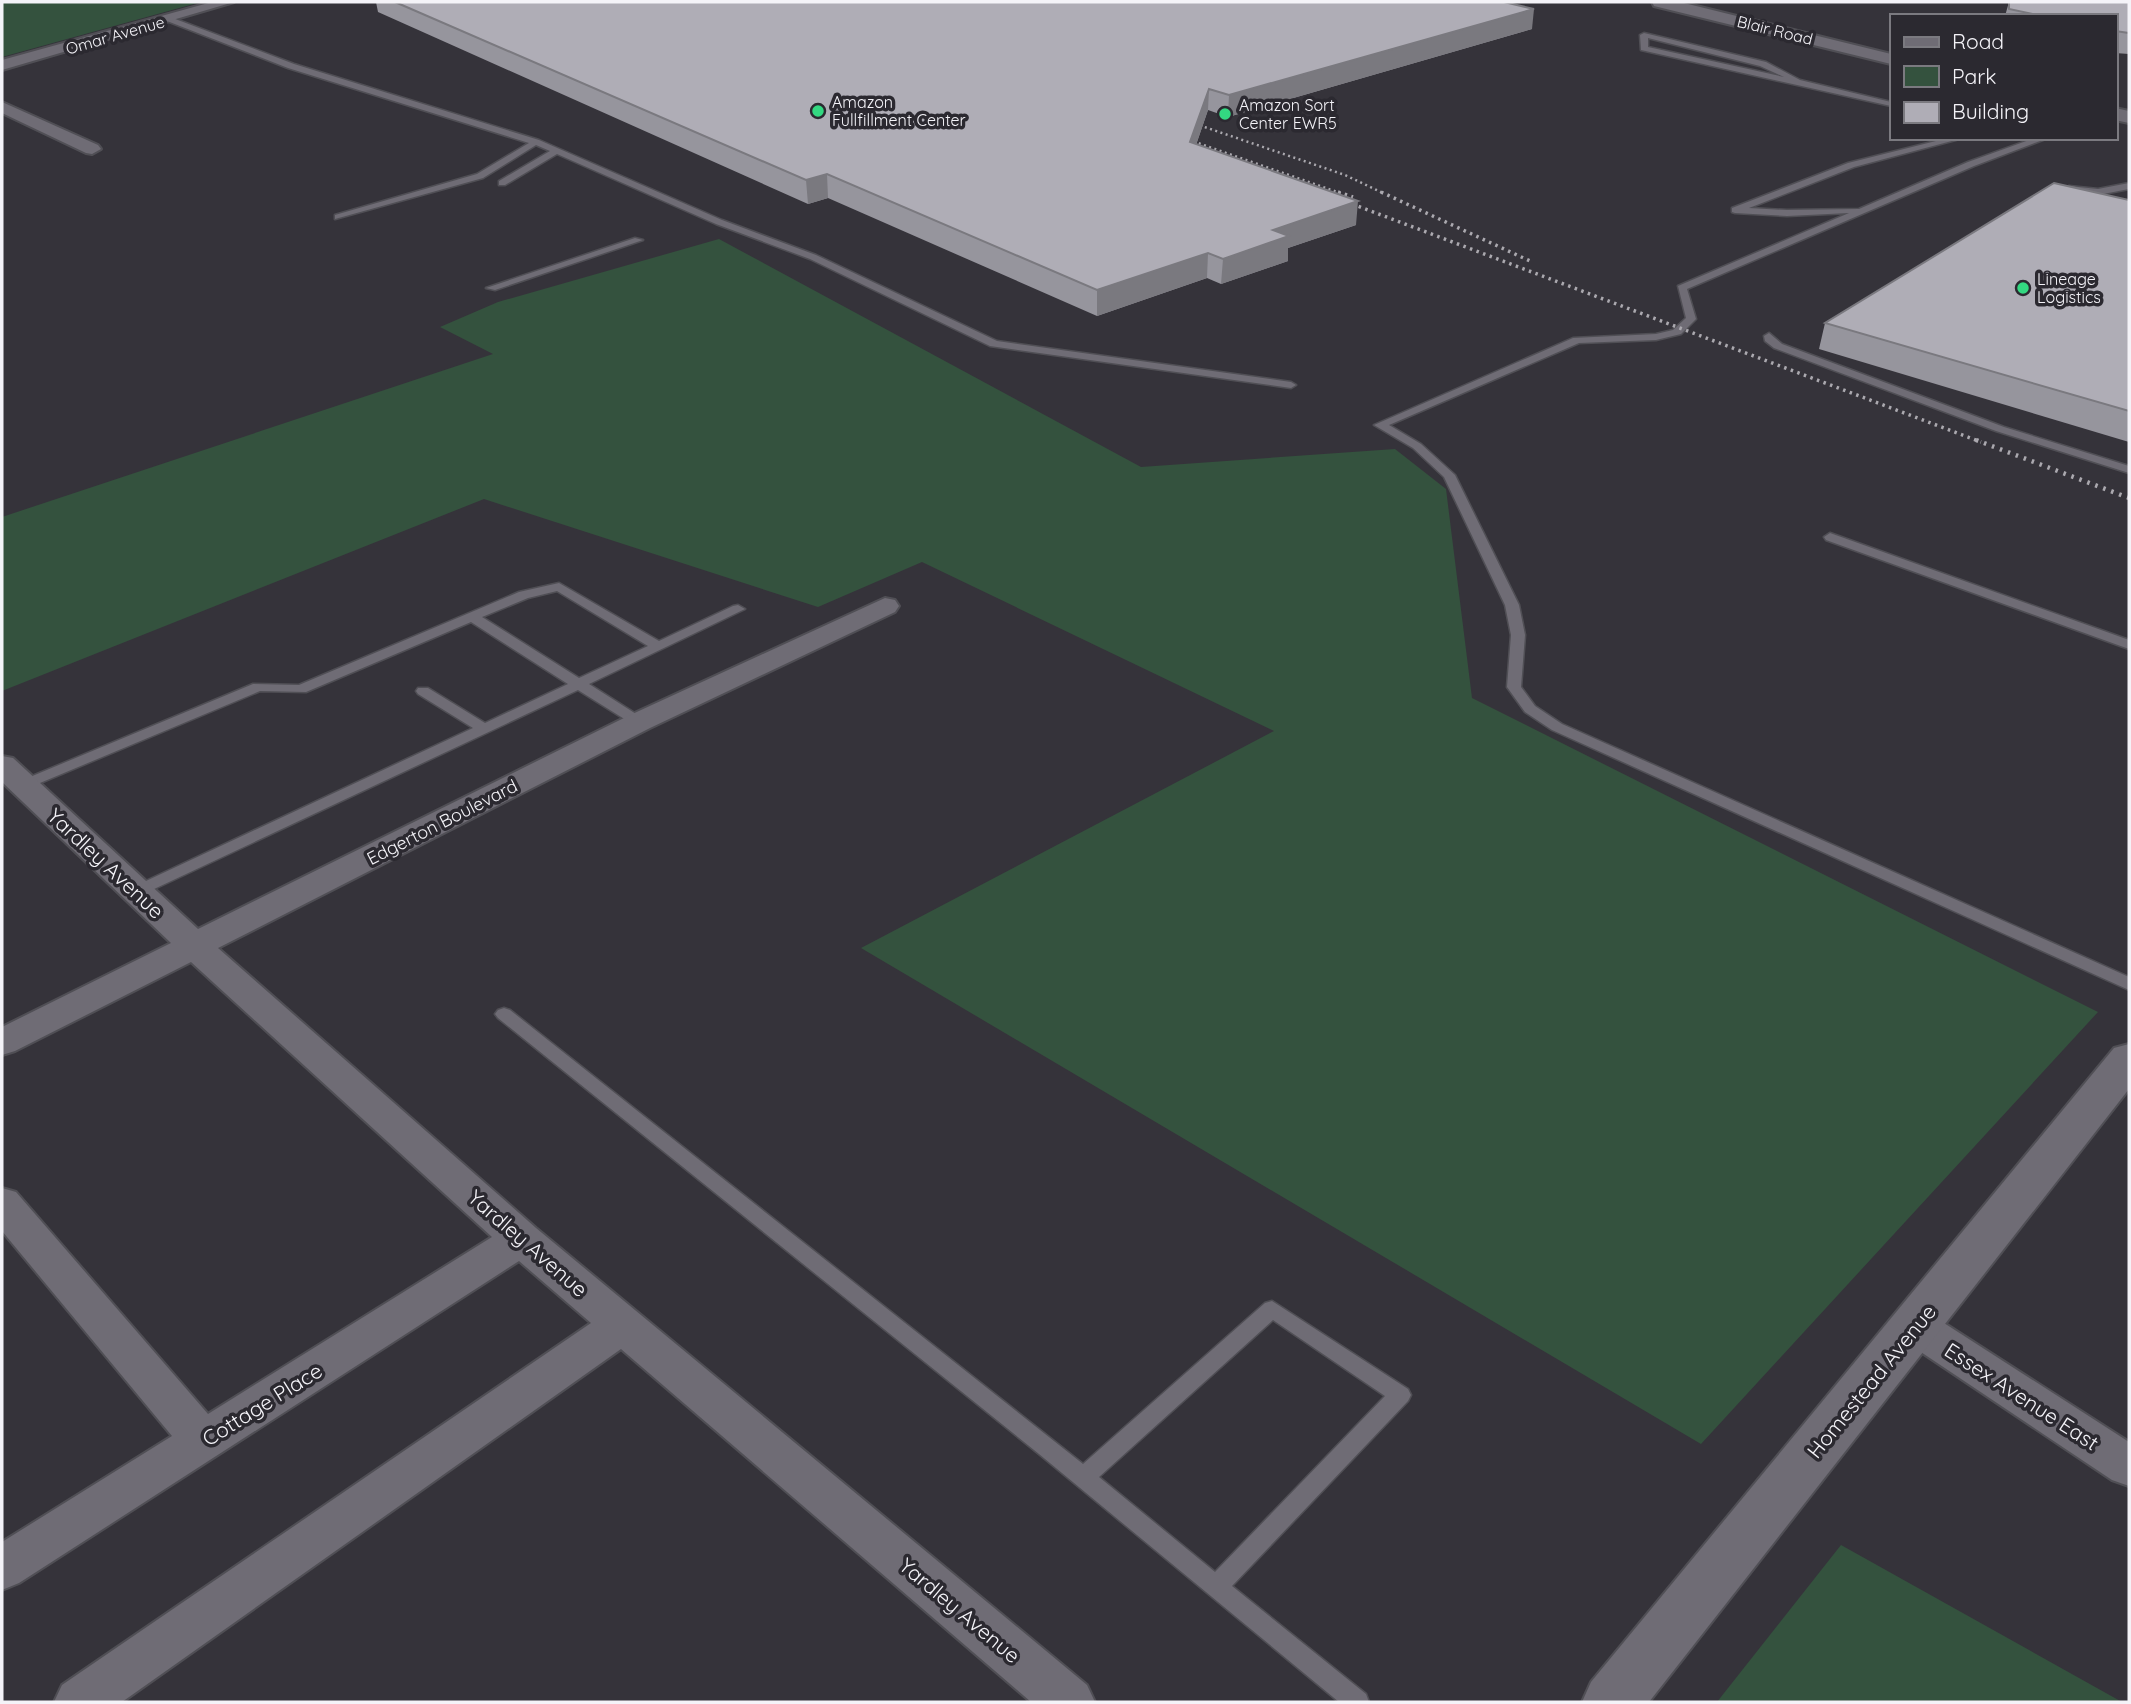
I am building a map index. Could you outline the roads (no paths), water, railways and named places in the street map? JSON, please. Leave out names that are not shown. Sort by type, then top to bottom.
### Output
[{"type":"street","name":"Omar Avenue","points":[[2,65],[227,2]]},
{"type":"street","name":"Blair Road","points":[[1670,3],[1890,59]]},
{"type":"street","points":[[2,107],[92,149]]},
{"type":"street","name":"Edgerton Boulevard","points":[[2,1042],[639,722],[885,606]]},
{"type":"street","name":"Yardley Avenue","points":[[13,775],[195,947],[522,1239],[1069,1702]]},
{"type":"street","name":"Homestead Avenue","points":[[1612,1702],[2129,1059]]},
{"type":"street","points":[[2,1203],[202,1441]]},
{"type":"street","name":"Cottage Place","points":[[2,1568],[522,1239]]},
{"type":"street","points":[[80,1702],[622,1325]]},
{"type":"street","name":"Essex Avenue East","points":[[1915,1326],[2129,1466]]},
{"type":"lane","points":[[170,19],[291,66],[536,142],[719,222],[813,257],[994,344],[1291,385]]},
{"type":"lane","points":[[1796,80],[1763,64],[1644,36],[1644,48],[1735,72],[1796,80],[1890,104]]},
{"type":"lane","points":[[1866,209],[1787,213],[1735,210],[1851,165],[1951,140]]},
{"type":"lane","points":[[2040,140],[1971,164],[1682,288],[1691,319],[1677,332],[1643,339],[1577,340],[1380,425],[1417,446],[1449,475],[1512,605],[1518,635],[1514,687],[1530,709],[1557,727],[2129,984]]},
{"type":"lane","points":[[338,217],[480,176],[536,142]]},
{"type":"lane","points":[[502,183],[557,151]]},
{"type":"lane","points":[[2056,188],[2098,192],[2129,186]]},
{"type":"lane","points":[[491,288],[638,240]]},
{"type":"lane","points":[[1769,336],[1770,341],[1778,346],[2000,429],[2129,470]]},
{"type":"lane","points":[[1830,537],[2129,645]]},
{"type":"lane","points":[[13,775],[258,687],[301,690],[524,595],[559,587],[658,646]]},
{"type":"lane","points":[[136,892],[737,609]]},
{"type":"lane","points":[[472,617],[639,722]]},
{"type":"lane","points":[[423,691],[483,728]]},
{"type":"lane","points":[[504,1014],[1083,1478],[1357,1702]]},
{"type":"lane","points":[[1083,1478],[1272,1309],[1400,1395],[1216,1587]]},
{"type":"railway","points":[[1184,120],[1345,175],[1385,194]]},
{"type":"railway","points":[[1178,136],[1343,194]]},
{"type":"railway","points":[[1338,192],[1353,197]]},
{"type":"railway","points":[[1381,192],[1530,261]]},
{"type":"railway","points":[[1339,199],[1981,442]]},
{"type":"railway","points":[[1976,440],[2129,498]]},
{"type":"place","name":"Amazon Fullfillment Center","points":[[818,111]]},
{"type":"place","name":"Amazon Sort Center EWR5","points":[[1225,114]]},
{"type":"place","name":"Lineage Logistics","points":[[2023,288]]}]
